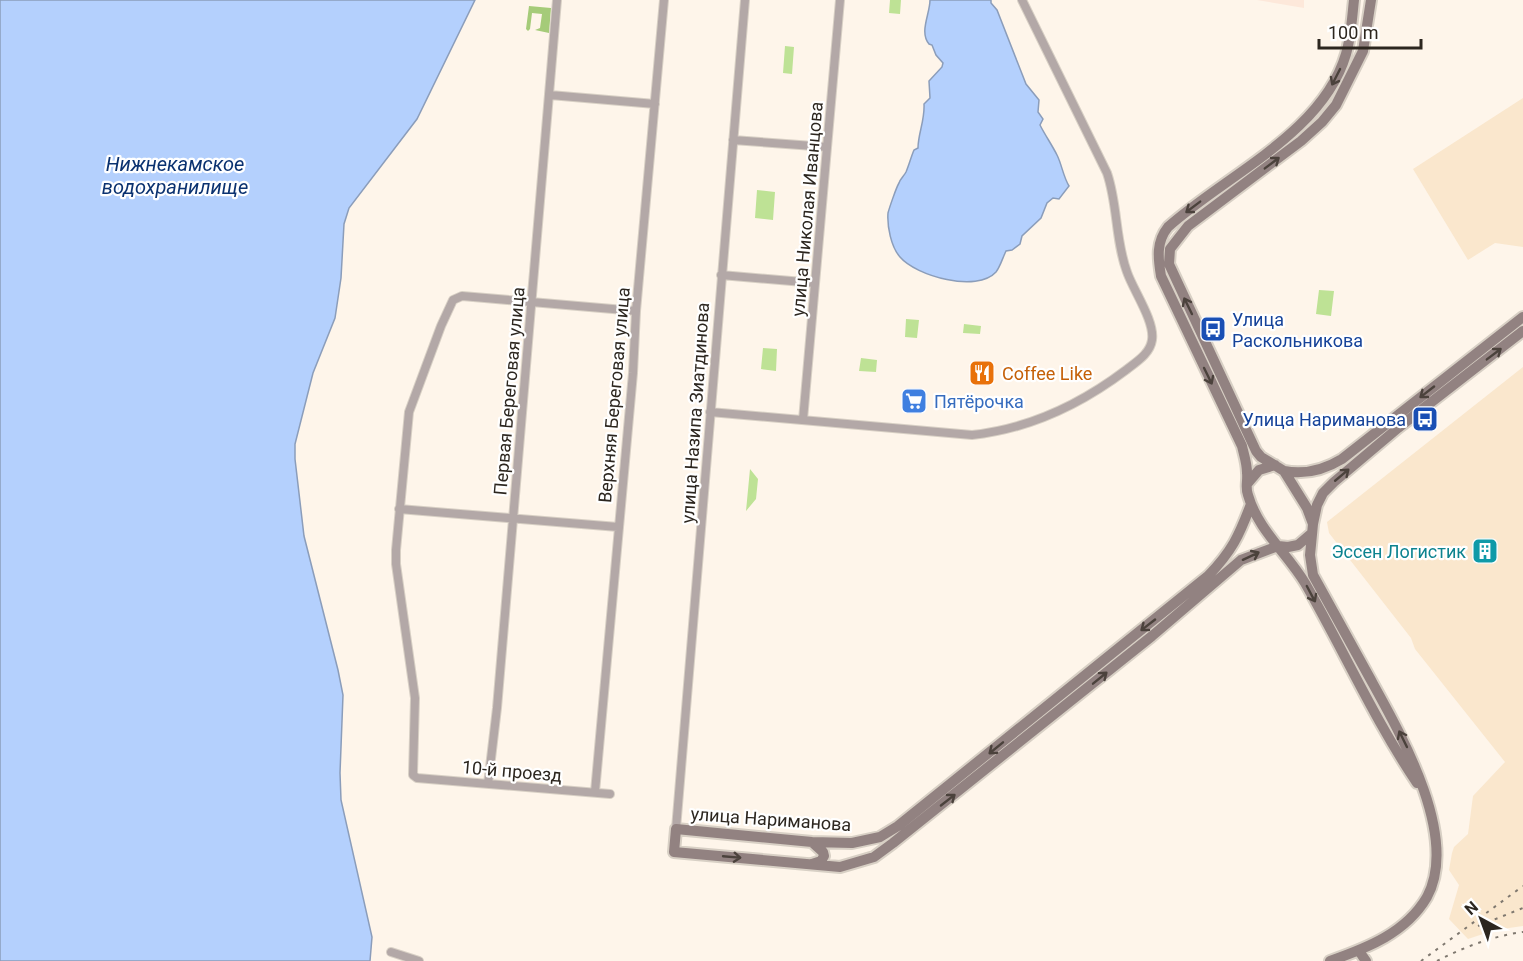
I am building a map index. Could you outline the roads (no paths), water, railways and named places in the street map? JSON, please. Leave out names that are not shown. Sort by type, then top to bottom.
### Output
[{"type":"main road","points":[[1354,0],[1346,55],[1338,74],[1321,102],[1275,146],[1178,219],[1163,234],[1158,258],[1161,276],[1242,446],[1246,463],[1247,494],[1251,504],[1267,534],[1304,581],[1390,742],[1423,794]]},
{"type":"main road","points":[[1371,0],[1363,51],[1336,105],[1322,122],[1301,141],[1188,226],[1170,249],[1169,264],[1172,273],[1250,439],[1261,457],[1280,468],[1293,472],[1312,471],[1334,464],[1523,317]]},
{"type":"main road","points":[[1330,961],[1359,951],[1390,935],[1412,915],[1427,895],[1433,878],[1436,845],[1433,823],[1414,761],[1313,575],[1310,555],[1317,505],[1323,493],[1334,482],[1523,331]]},
{"type":"main road","points":[[1247,484],[1258,470],[1280,468]]},
{"type":"main road","points":[[1280,468],[1299,494],[1313,529]]},
{"type":"main road","name":"улица Нариманова","points":[[1251,504],[1239,536],[1227,557],[1208,576],[905,822],[880,837],[852,843],[812,842],[676,829],[674,852],[840,867],[874,856],[901,837],[1152,636],[1241,560],[1278,546],[1298,546],[1313,529]]},
{"type":"main road","points":[[808,865],[821,861],[824,856],[823,852],[812,842]]},
{"type":"main road","points":[[1359,951],[1366,961]]},
{"type":"street","name":"Первая Береговая улица","points":[[488,784],[557,0]]},
{"type":"street","name":"Верхняя Береговая улица","points":[[595,792],[664,0]]},
{"type":"street","name":"улица Назипа Зиатдинова","points":[[676,829],[745,0]]},
{"type":"street","name":"улица Николая Иванцова","points":[[802,420],[840,0]]},
{"type":"street","points":[[710,412],[972,435],[992,432],[1064,408],[1093,394],[1148,351],[1153,339],[1152,327],[1126,270],[1115,202],[1107,173],[1022,0]]},
{"type":"street","points":[[550,95],[656,104]]},
{"type":"street","points":[[733,140],[827,147]]},
{"type":"street","points":[[721,275],[815,283]]},
{"type":"street","points":[[618,527],[399,509],[409,412],[450,304],[457,297],[636,311]]},
{"type":"street","name":"10-й проезд","points":[[399,509],[396,564],[415,698],[413,776],[610,794]]},
{"type":"street","points":[[391,951],[419,961]]},
{"type":"water","name":"Нижнекамское водохранилище","points":[[0,0],[475,0],[417,119],[349,208],[344,224],[341,278],[335,318],[313,373],[295,444],[304,536],[343,695],[341,800],[372,937],[370,961],[0,961]]},
{"type":"water","points":[[930,0],[991,0],[1026,84],[1039,100],[1038,112],[1043,119],[1040,125],[1057,155],[1069,186],[1059,199],[1053,198],[1047,203],[1041,218],[1022,236],[1020,244],[1006,251],[996,272],[987,278],[975,281],[947,280],[932,276],[908,264],[897,253],[889,230],[888,213],[893,198],[914,150],[918,148],[924,104],[930,98],[929,81],[943,63],[926,39]]},
{"type":"railway","points":[[1421,961],[1523,886]]},
{"type":"railway","points":[[1478,926],[1523,908]]},
{"type":"railway","points":[[1437,961],[1479,943],[1523,932]]},
{"type":"place","name":"Улица Раскольникова","points":[[1213,329]]},
{"type":"place","name":"Coffee Like","points":[[982,373]]},
{"type":"place","name":"Пятёрочка","points":[[914,401]]},
{"type":"place","name":"Улица Нариманова","points":[[1425,419]]},
{"type":"place","name":"Эссен Логистик","points":[[1485,551]]}]
